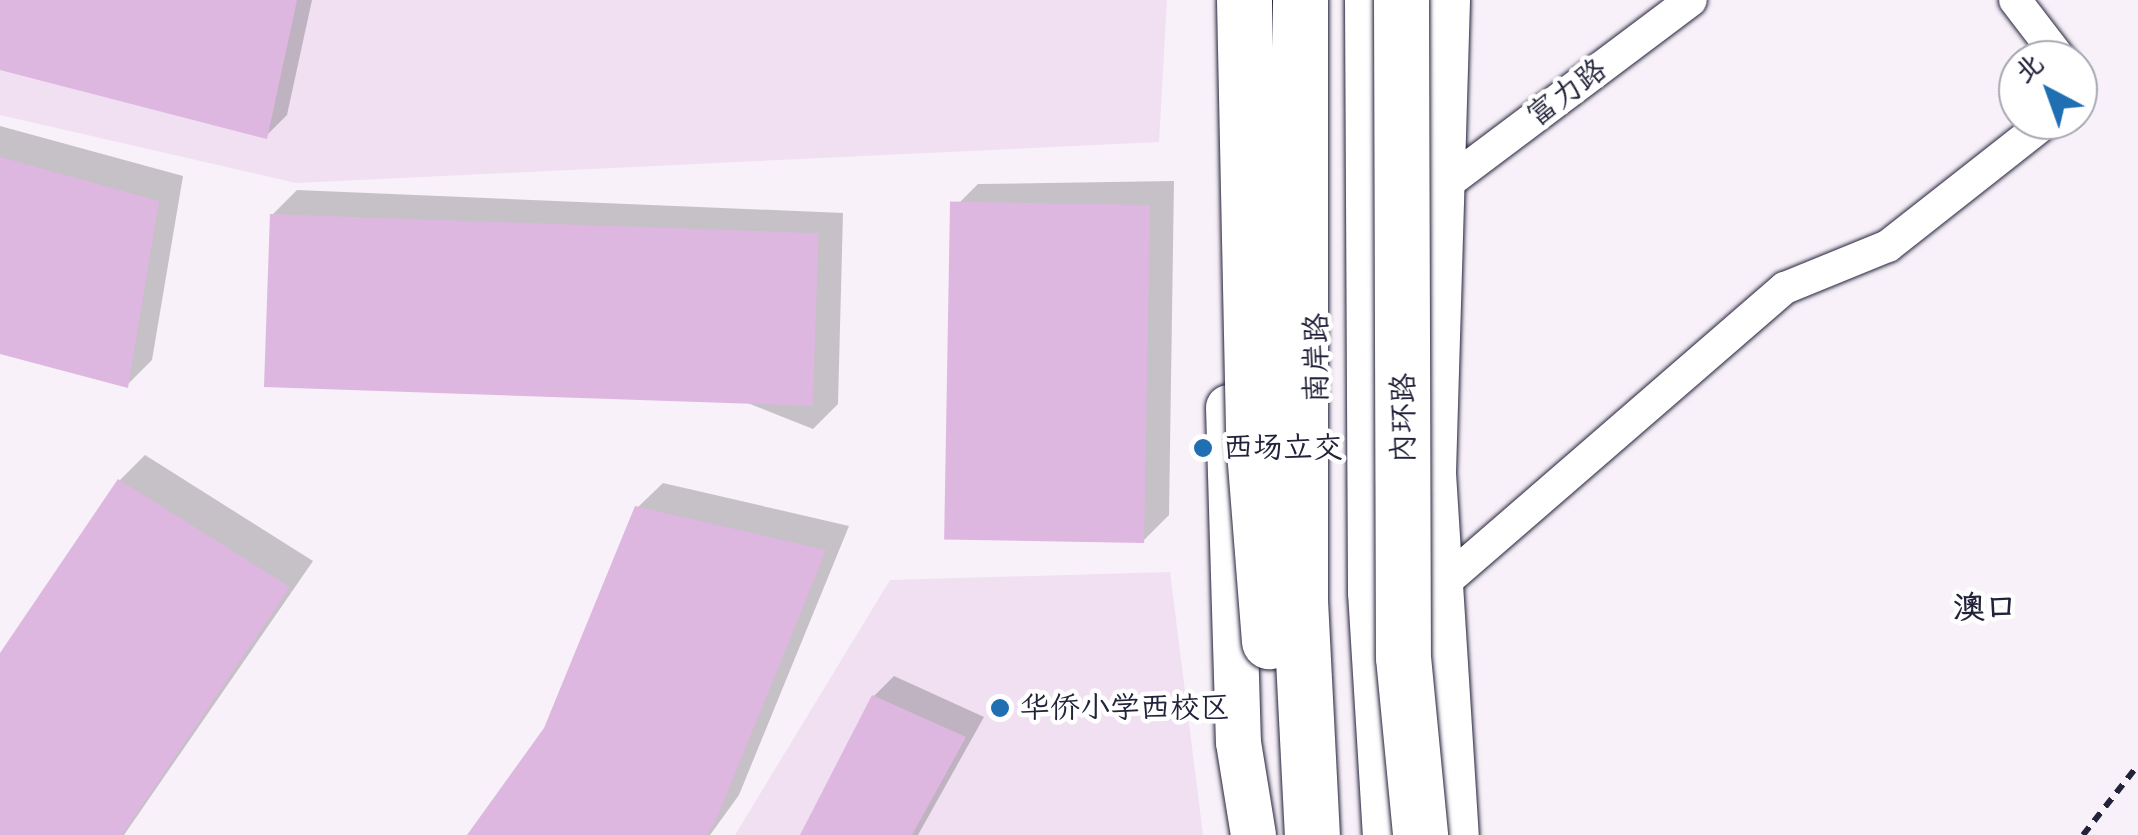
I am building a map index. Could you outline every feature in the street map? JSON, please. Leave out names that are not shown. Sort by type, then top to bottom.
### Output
[{"type":"highway","name":"内环路","points":[[1401,0],[1403,657],[1420,835]]},
{"type":"highway","points":[[1310,6],[1300,600],[1325,833]]},
{"type":"highway","points":[[1233,9],[1264,606],[1282,717],[1325,833]]},
{"type":"main road","name":"南岸路","points":[[1370,0],[1373,592],[1388,835]]},
{"type":"main road","points":[[1448,0],[1433,473],[1437,590],[1456,835]]},
{"type":"main road","name":"南岸路","points":[[1310,6],[1325,833]]},
{"type":"main road","points":[[1233,9],[1228,566],[1238,742],[1253,835]]},
{"type":"main road","points":[[1228,294],[1316,432]]},
{"type":"street","name":"富力路","points":[[1442,187],[1691,0]]},
{"type":"street","points":[[2015,0],[2046,40]]},
{"type":"street","points":[[1373,592],[1437,590],[1785,288],[1888,246],[2023,140]]},
{"type":"path","points":[[2083,835],[2138,765]]},
{"type":"shaded area","points":[[0,0],[1167,0],[1159,142],[296,183],[0,115]]},
{"type":"shaded area","name":"华侨小学西校区","points":[[1170,572],[1203,835],[735,835],[890,580]]},
{"type":"building","points":[[0,0],[297,0],[267,139],[0,70]]},
{"type":"building","points":[[0,157],[159,201],[128,388],[0,354]]},
{"type":"building","points":[[950,202],[1150,205],[1144,543],[944,539]]},
{"type":"building","points":[[270,214],[819,233],[813,406],[264,387]]},
{"type":"building","points":[[118,479],[290,587],[122,835],[0,835],[0,653]]},
{"type":"building","points":[[635,506],[826,550],[715,823],[706,835],[467,835],[544,728]]},
{"type":"building","points":[[872,695],[966,737],[912,835],[800,835]]},
{"type":"place","name":"西场立交","points":[[1203,448]]},
{"type":"place","name":"华侨小学西校区","points":[[1000,708]]},
{"type":"district","name":"澳口","points":[[1985,609]]}]
